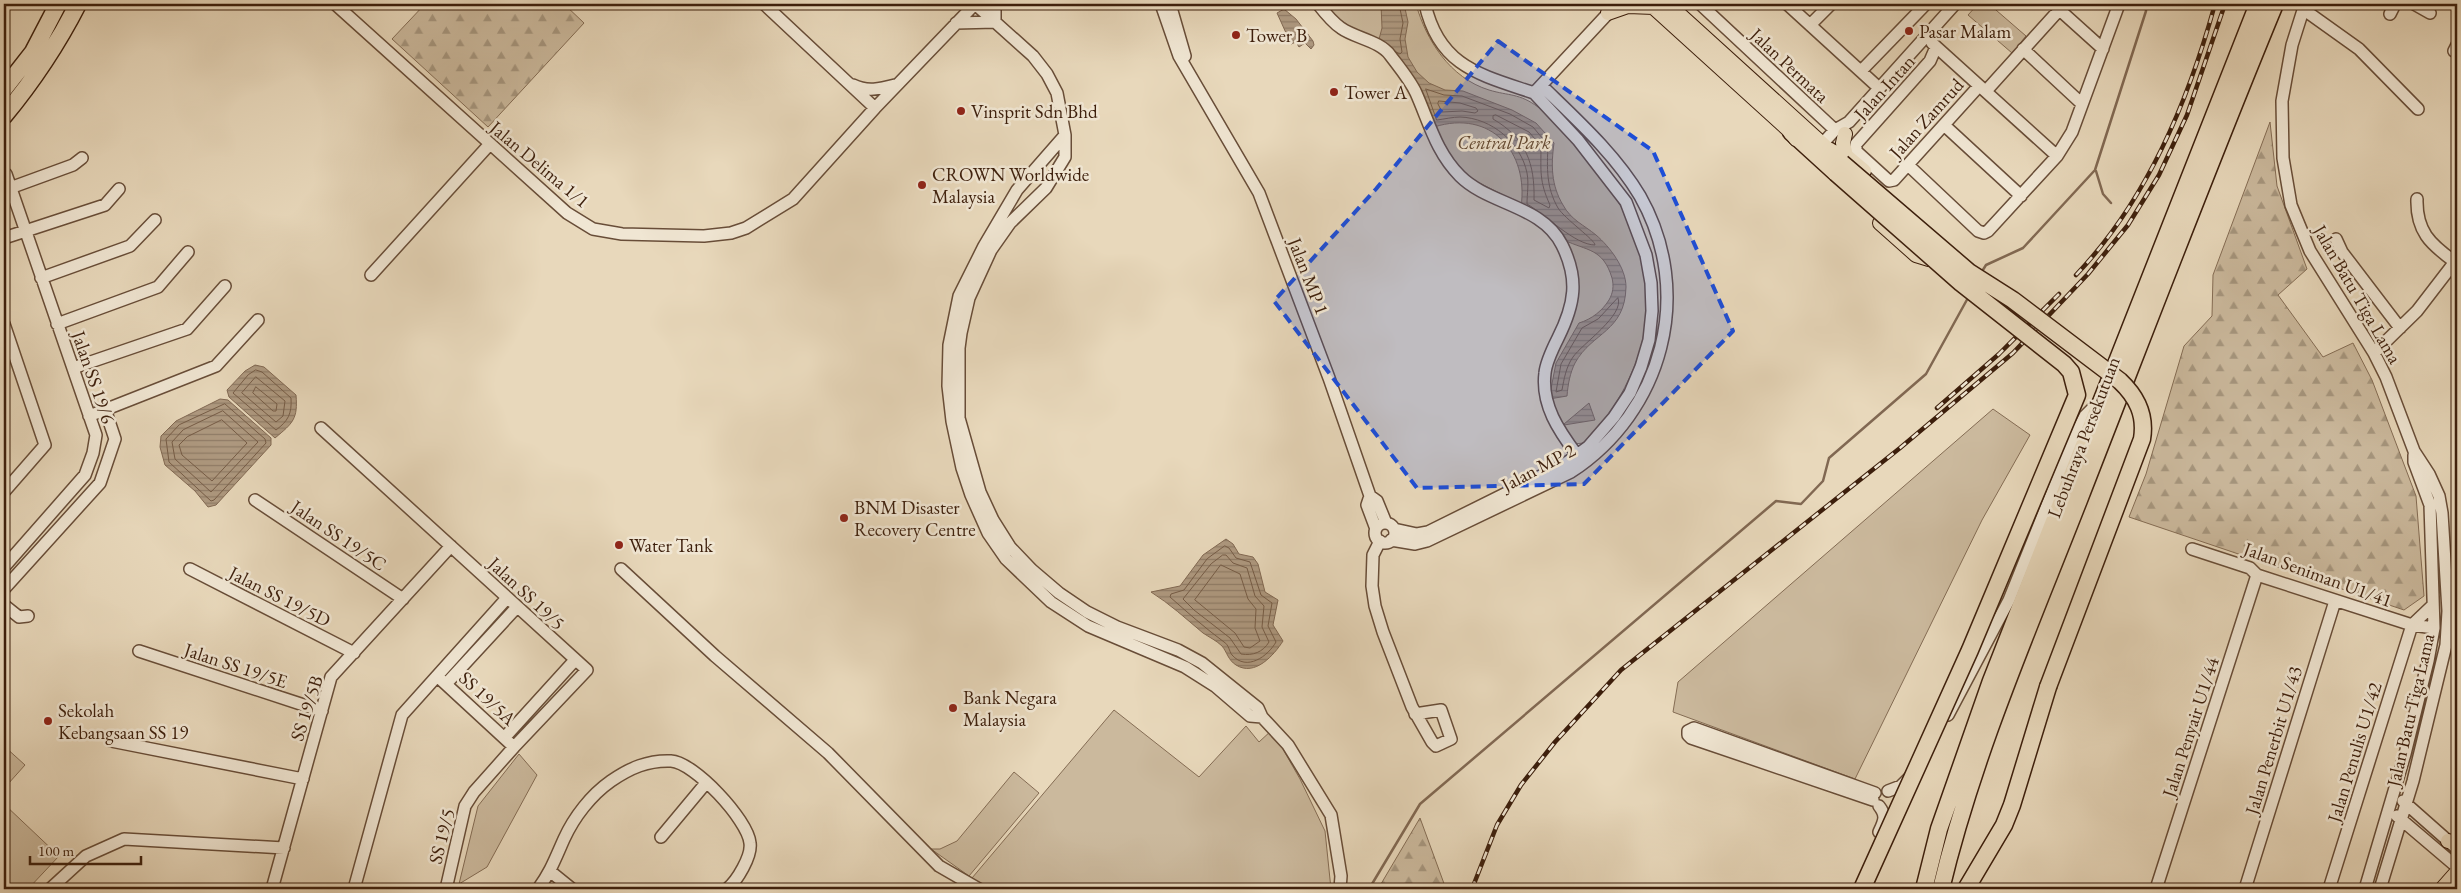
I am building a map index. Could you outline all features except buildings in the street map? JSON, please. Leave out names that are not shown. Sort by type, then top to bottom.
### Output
[{"type":"highway","points":[[4,89],[33,52],[58,4]]},
{"type":"highway","points":[[4,116],[33,80],[63,34],[78,4]]},
{"type":"highway","name":"Lebuhraya Persekutuan","points":[[1924,889],[1931,858],[1956,776],[1988,690],[2258,4]]},
{"type":"highway","name":"Lebuhraya Persekutuan","points":[[1941,889],[1954,834],[2000,704],[2228,116],[2275,4]]},
{"type":"highway","points":[[1791,132],[1845,160],[1961,283],[2064,364],[2071,372],[2077,395],[1973,643],[1862,889]]},
{"type":"highway","points":[[1826,148],[1845,160],[1969,272],[2012,300],[2120,381],[2129,390],[2142,414],[2142,439],[2048,687],[2012,805],[2004,825],[1966,889]]},
{"type":"highway","points":[[1912,889],[1931,858]]},
{"type":"main road","points":[[1668,4],[1750,87],[1791,132],[1807,156],[1916,255],[1929,259],[1935,257],[1942,246],[1940,240],[1933,232],[1845,160],[1843,129]]},
{"type":"main road","points":[[1612,8],[1652,5],[1826,148]]},
{"type":"main road","points":[[2442,889],[2457,872]]},
{"type":"street","name":"Jalan Delima 1/1","points":[[335,4],[554,204],[593,229],[622,234],[714,235],[731,233],[746,228],[787,204],[812,179],[874,108],[975,4]]},
{"type":"street","points":[[764,4],[874,108]]},
{"type":"street","points":[[975,4],[1033,56],[1047,74],[1058,93],[1065,135],[1065,157],[1046,188],[1010,223],[991,250],[970,298],[959,348],[959,418],[976,494]]},
{"type":"street","points":[[995,4],[995,22]]},
{"type":"street","name":"Jalan MP 1","points":[[1160,4],[1172,40],[1259,193],[1329,378],[1370,496],[1377,501],[1385,527],[1376,536],[1386,541]]},
{"type":"street","name":"Jalan MP 1","points":[[1170,4],[1193,79]]},
{"type":"street","points":[[1318,4],[1341,28],[1389,54],[1415,91],[1438,148],[1461,177],[1545,224],[1561,243],[1572,268],[1574,295],[1569,316],[1554,345],[1545,372],[1547,400],[1556,426],[1575,457]]},
{"type":"street","name":"Jalan MP 2","points":[[1385,527],[1417,534],[1428,532],[1571,472],[1609,443],[1641,399],[1654,372],[1667,315],[1668,287],[1664,259],[1655,229],[1640,196],[1618,165],[1588,132],[1538,90],[1496,82],[1469,70],[1456,59],[1430,24],[1425,4]]},
{"type":"street","name":"Jalan Permata","points":[[1700,4],[1843,129]]},
{"type":"street","points":[[1787,4],[1879,88]]},
{"type":"street","points":[[1810,25],[1831,4]]},
{"type":"street","points":[[1861,71],[1926,4]]},
{"type":"street","points":[[1826,148],[1955,4]]},
{"type":"street","points":[[1908,165],[1978,231],[1984,233],[2057,156],[2072,132],[2119,4]]},
{"type":"street","points":[[2414,4],[2430,12]]},
{"type":"street","points":[[2304,6],[2358,49],[2418,109]]},
{"type":"street","name":"Jalan Batu Tiga Lama","points":[[2304,6],[2292,45],[2282,101],[2284,158],[2290,205],[2310,251],[2374,353],[2386,377],[2414,451],[2429,474],[2439,496],[2448,611],[2446,645],[2413,781],[2380,889]]},
{"type":"street","points":[[2056,7],[2103,49]]},
{"type":"street","name":"Jalan Zamrud","points":[[1845,160],[1889,181],[1894,180],[1944,125],[2023,49],[2056,7]]},
{"type":"street","points":[[1538,90],[1612,8]]},
{"type":"street","points":[[956,23],[995,22]]},
{"type":"street","points":[[1925,37],[2057,156]]},
{"type":"street","name":"Jalan Intan","points":[[1845,160],[1930,61],[1936,47]]},
{"type":"street","points":[[2023,49],[2082,104]]},
{"type":"street","points":[[849,84],[861,89],[879,89],[896,85]]},
{"type":"street","name":"Jalan MP 2","points":[[1386,541],[1415,544],[1427,541],[1575,457],[1599,436],[1614,417],[1630,393],[1641,367],[1649,340],[1652,311],[1651,283],[1646,255],[1626,202],[1538,90]]},
{"type":"street","points":[[1944,125],[2021,196]]},
{"type":"street","points":[[1065,135],[1017,190],[984,246],[959,296],[949,345],[948,386],[952,421],[962,468],[976,494],[988,533],[1006,559],[1051,602],[1082,623],[1124,636]]},
{"type":"street","points":[[371,275],[489,145]]},
{"type":"street","points":[[10,188],[73,165],[82,158]]},
{"type":"street","name":"Jalan SS 19/6","points":[[4,567],[84,475],[93,453],[96,436],[6,174]]},
{"type":"street","points":[[4,238],[105,205],[119,189]]},
{"type":"street","points":[[2374,353],[2417,311],[2456,260],[2420,228],[2417,216],[2417,199]]},
{"type":"street","points":[[41,278],[130,246],[155,220]]},
{"type":"street","points":[[2336,240],[2342,252],[2400,328]]},
{"type":"street","points":[[57,324],[158,287],[188,252]]},
{"type":"street","points":[[72,368],[187,329],[225,286]]},
{"type":"street","points":[[89,416],[216,366],[258,320]]},
{"type":"street","points":[[4,324],[45,445],[4,492]]},
{"type":"street","points":[[1888,791],[1901,786],[1910,777],[1938,734],[2010,600],[2076,432],[2085,416],[2102,400]]},
{"type":"street","points":[[4,589],[100,483],[115,439],[105,409]]},
{"type":"street","name":"Jalan SS 19/5","points":[[322,428],[587,670],[474,792]]},
{"type":"street","name":"Jalan Batu Tiga Lama","points":[[2365,889],[2390,810],[2434,628],[2430,505],[2414,462],[2414,451]]},
{"type":"street","name":"Jalan SS 19/5C","points":[[255,500],[404,599]]},
{"type":"street","points":[[982,509],[1020,558],[1059,593],[1124,636],[1185,667],[1215,686],[1250,716],[1262,717],[1288,745],[1331,815],[1341,876],[1340,889]]},
{"type":"street","points":[[1385,527],[1394,537],[1386,541],[1373,555],[1372,586],[1375,606],[1383,632],[1416,714]]},
{"type":"street","name":"SS 19/5B","points":[[272,889],[331,677],[451,546]]},
{"type":"street","name":"Jalan Seniman U1/41","points":[[2192,549],[2250,568],[2257,575],[2416,626],[2434,628]]},
{"type":"street","name":"Jalan SS 19/5D","points":[[190,569],[354,654]]},
{"type":"street","points":[[621,569],[715,656],[828,753],[938,866],[979,889]]},
{"type":"street","name":"Jalan Penyair U1/44","points":[[2156,889],[2257,575]]},
{"type":"street","points":[[354,889],[402,715],[507,598]]},
{"type":"street","name":"Jalan Penerbit U1/43","points":[[2245,889],[2335,600]]},
{"type":"street","points":[[4,605],[19,617],[28,616]]},
{"type":"street","points":[[2431,645],[2416,626],[2433,605]]},
{"type":"street","points":[[446,684],[517,607]]},
{"type":"street","points":[[2446,645],[2434,628],[2448,611]]},
{"type":"street","points":[[1082,623],[1088,612]]},
{"type":"street","name":"Jalan Penulis U1/42","points":[[2329,889],[2416,626]]},
{"type":"street","name":"Jalan SS 19/5E","points":[[138,651],[322,711]]},
{"type":"street","points":[[505,737],[575,660]]},
{"type":"street","name":"SS 19/5A","points":[[437,676],[514,747]]},
{"type":"street","points":[[1856,889],[1885,819],[1884,812],[1876,800],[1694,728],[1688,731],[1688,735],[1691,738],[1876,800]]},
{"type":"street","points":[[111,741],[303,778]]},
{"type":"street","points":[[538,889],[551,872],[564,838],[584,806],[610,782],[640,764],[673,761],[690,770],[706,783],[741,821],[750,843],[745,862],[734,883],[727,889]]},
{"type":"street","points":[[2413,781],[2414,796],[2424,819]]},
{"type":"street","points":[[661,837],[706,783]]},
{"type":"street","name":"SS 19/5","points":[[446,889],[465,806],[474,792]]},
{"type":"street","points":[[2394,794],[2454,844]]},
{"type":"street","points":[[2390,810],[2457,867]]},
{"type":"street","points":[[2395,843],[2404,833],[2410,832],[2421,836]]},
{"type":"street","points":[[50,889],[86,856],[124,840],[284,848]]},
{"type":"street","points":[[551,872],[572,889]]},
{"type":"highlighted area","points":[[1498,41],[1653,151],[1733,331],[1584,484],[1417,488],[1274,301],[1376,189]]},
{"type":"green space","points":[[425,4],[564,4],[584,23],[488,127],[392,39]]},
{"type":"green space","name":"Central Park","points":[[1322,4],[1416,4],[1420,18],[1433,44],[1451,67],[1475,84],[1489,90],[1525,99],[1547,114],[1577,144],[1622,208],[1641,250],[1647,280],[1647,310],[1643,339],[1634,367],[1621,394],[1604,420],[1584,443],[1573,444],[1548,399],[1550,368],[1571,320],[1564,240],[1503,195],[1470,178],[1454,163],[1409,76],[1330,13]]},
{"type":"green space","points":[[1978,4],[1989,4],[2026,36],[2012,53],[1968,15]]},
{"type":"green space","points":[[2270,122],[2277,186],[2307,269],[2278,295],[2323,357],[2353,343],[2372,380],[2416,496],[2424,596],[2404,610],[2129,517],[2146,474],[2184,346],[2212,316],[2213,275]]},
{"type":"green space","points":[[1993,409],[2030,435],[1982,520],[1855,779],[1673,712],[1678,682]]},
{"type":"green space","points":[[1114,710],[1199,777],[1246,726],[1259,742],[1272,730],[1300,779],[1325,831],[1331,889],[988,889],[972,878]]},
{"type":"green space","points":[[4,746],[25,765],[8,784],[4,781]]},
{"type":"green space","points":[[519,754],[537,775],[487,867],[459,884],[478,806]]},
{"type":"green space","points":[[1014,772],[1039,793],[969,876],[931,849],[940,849],[957,841]]},
{"type":"green space","points":[[4,804],[59,856],[28,889],[4,889]]},
{"type":"green space","points":[[1420,818],[1446,889],[1378,889]]},
{"type":"water","points":[[1381,4],[1404,4],[1408,22],[1405,39],[1408,57],[1417,72],[1429,83],[1445,90],[1463,91],[1512,110],[1536,123],[1554,143],[1552,159],[1554,182],[1563,205],[1574,218],[1601,240],[1620,265],[1626,287],[1620,314],[1614,323],[1590,344],[1575,363],[1567,396],[1549,399],[1556,363],[1579,323],[1596,314],[1609,300],[1613,284],[1608,268],[1599,256],[1558,237],[1521,207],[1522,187],[1519,169],[1512,153],[1502,140],[1489,130],[1473,124],[1454,123],[1434,127],[1378,43],[1382,28]]},
{"type":"water","points":[[1284,9],[1296,19],[1313,41],[1314,45],[1311,49],[1305,43],[1299,47],[1296,42],[1291,44],[1277,13]]},
{"type":"water","points":[[255,365],[264,367],[296,395],[296,410],[293,420],[275,438],[229,397],[227,390],[245,371]]},
{"type":"water","points":[[220,399],[228,400],[271,438],[271,445],[216,505],[208,507],[195,491],[165,465],[160,447],[161,436],[176,421]]},
{"type":"water","points":[[1589,403],[1595,420],[1564,425],[1564,424]]},
{"type":"water","points":[[1226,539],[1233,544],[1239,554],[1253,557],[1258,564],[1265,592],[1278,600],[1273,625],[1283,641],[1263,663],[1250,668],[1243,668],[1233,663],[1220,644],[1151,592],[1180,586],[1203,555]]},
{"type":"waterway","points":[[1981,273],[1986,265],[2023,248],[2095,170],[2146,11],[2146,4]]},
{"type":"waterway","points":[[2096,171],[2103,194],[2111,203]]},
{"type":"waterway","points":[[1369,889],[1420,804],[1776,501],[1801,504],[1823,481],[1829,458],[1926,374],[1969,296]]},
{"type":"tram line","points":[[2450,889],[2457,881]]},
{"type":"railway","points":[[2076,275],[2124,215],[2162,148],[2192,77],[2215,4]]},
{"type":"railway","points":[[1472,889],[1497,825],[1521,785],[1555,742],[1621,670],[1900,448],[2013,353],[2088,274],[2128,225],[2159,175],[2187,115],[2225,4]]},
{"type":"railway","points":[[1937,408],[1999,354],[2059,294]]},
{"type":"place","name":"Pasar Malam","points":[[1909,31]]},
{"type":"place","name":"Tower B","points":[[1236,35]]},
{"type":"place","name":"Tower A","points":[[1334,92]]},
{"type":"place","name":"Vinsprit Sdn Bhd","points":[[961,111]]},
{"type":"place","name":"CROWN Worldwide Malaysia","points":[[922,185]]},
{"type":"place","name":"BNM Disaster Recovery Centre","points":[[844,518]]},
{"type":"place","name":"Water Tank","points":[[619,545]]},
{"type":"place","name":"Bank Negara Malaysia","points":[[953,708]]},
{"type":"place","name":"Sekolah Kebangsaan SS 19","points":[[48,721]]}]
